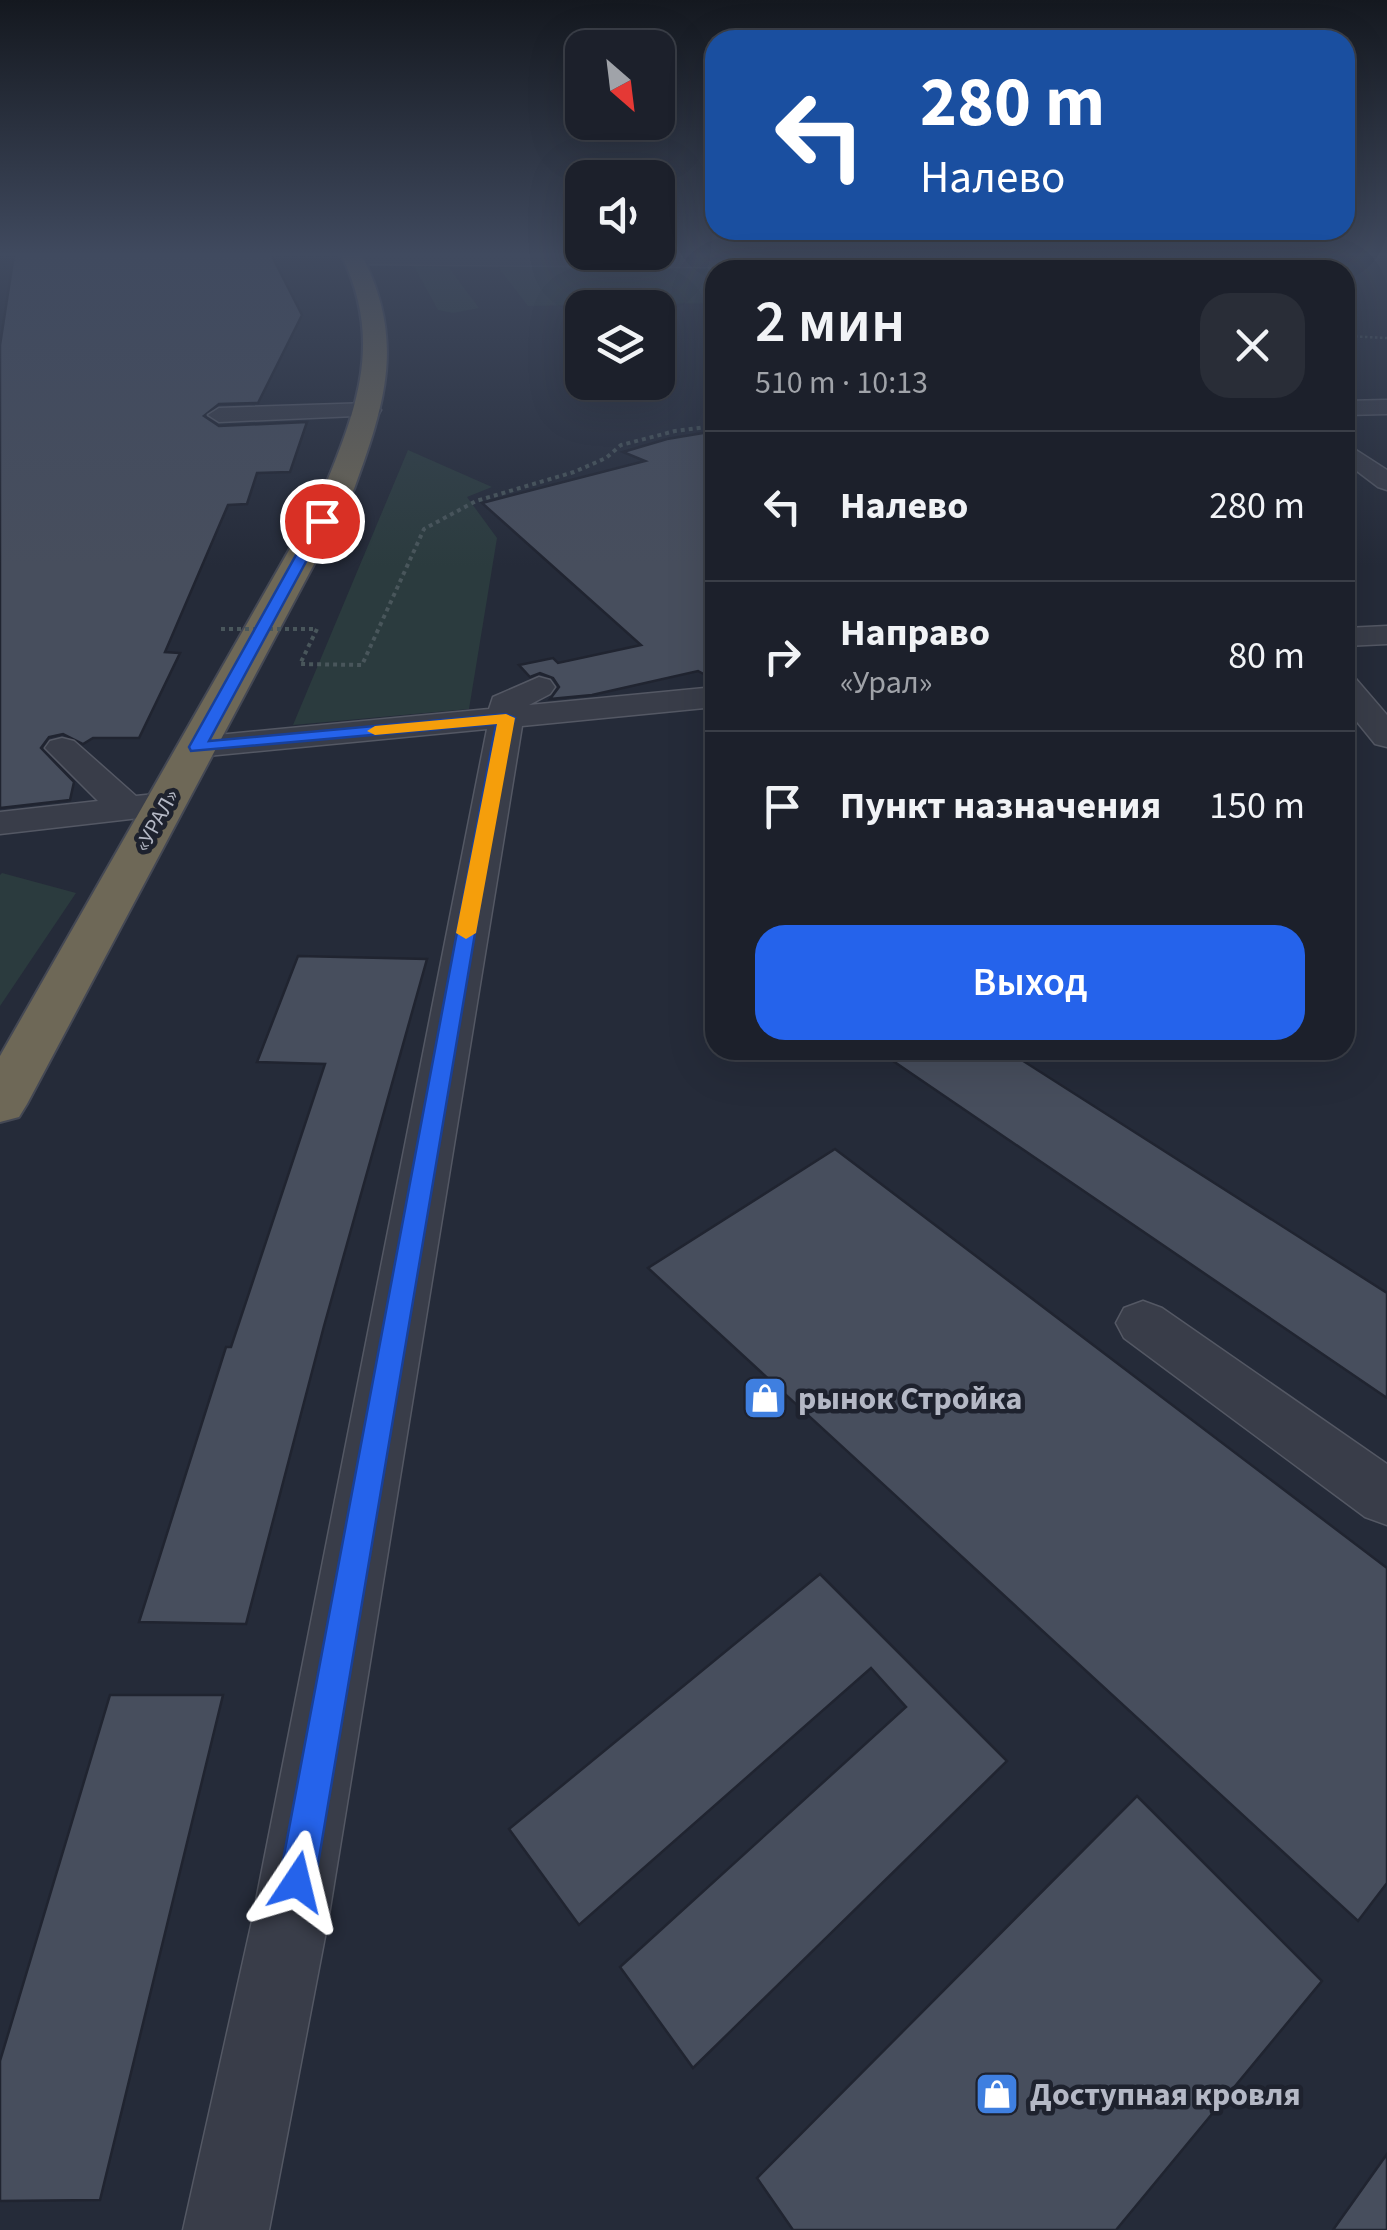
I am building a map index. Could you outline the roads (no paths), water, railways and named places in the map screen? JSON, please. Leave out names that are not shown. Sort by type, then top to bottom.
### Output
[{"type":"highway","name":"«УРАЛ»","points":[[0,1104],[146,806],[197,747],[339,489],[370,410],[378,358]]},
{"type":"street","points":[[1355,408],[1387,407]]},
{"type":"street","points":[[219,414],[370,410]]},
{"type":"street","points":[[1355,458],[1387,482]]},
{"type":"street","points":[[1355,638],[1387,636]]},
{"type":"street","points":[[197,747],[523,703],[631,707],[705,686]]},
{"type":"street","points":[[1355,698],[1387,737]]},
{"type":"street","points":[[226,2230],[297,1882],[501,732],[523,703]]},
{"type":"street","points":[[62,748],[146,806]]},
{"type":"street","points":[[0,823],[146,806]]},
{"type":"street","points":[[1143,1323],[1387,1498]]},
{"type":"place","name":"рынок Стройка","points":[[765,1398]]},
{"type":"place","name":"Доступная кровля","points":[[997,2094]]}]
